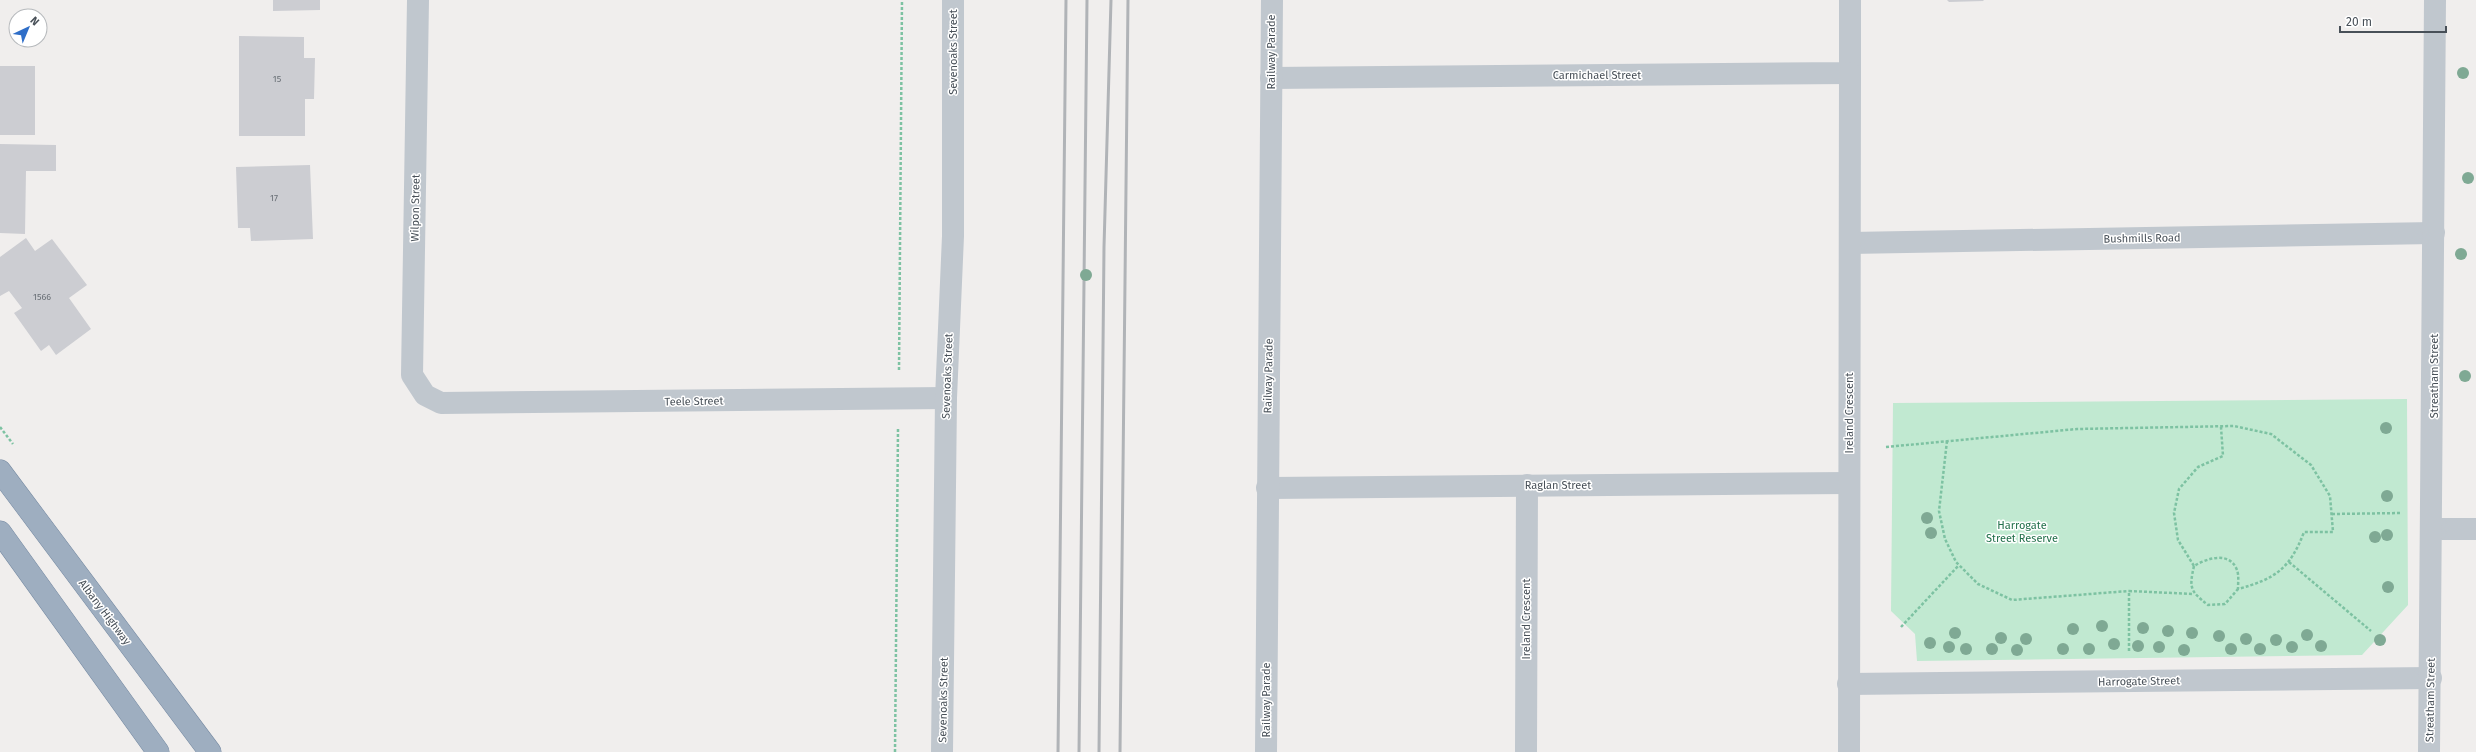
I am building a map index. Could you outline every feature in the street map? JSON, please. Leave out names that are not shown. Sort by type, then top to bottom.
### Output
[{"type":"highway","name":"Albany Highway","points":[[0,471],[210,752]]},
{"type":"highway","points":[[0,532],[158,752]]},
{"type":"street","name":"Wilpon Street","points":[[418,0],[412,375],[425,395],[442,403]]},
{"type":"street","name":"Sevenoaks Street","points":[[942,752],[946,398],[953,236],[953,0]]},
{"type":"street","name":"Railway Parade","points":[[1266,752],[1272,0]]},
{"type":"street","points":[[1850,0],[1850,73]]},
{"type":"street","name":"Streatham Street","points":[[2429,752],[2433,529],[2435,0]]},
{"type":"street","name":"Carmichael Street","points":[[1271,78],[1850,73]]},
{"type":"street","name":"Ireland Crescent","points":[[1849,752],[1850,73]]},
{"type":"street","name":"Bushmills Road","points":[[1850,243],[2434,233]]},
{"type":"street","name":"Teele Street","points":[[442,403],[946,398]]},
{"type":"street","name":"Raglan Street","points":[[1267,488],[1849,483]]},
{"type":"street","name":"Ireland Crescent","points":[[1526,752],[1527,485]]},
{"type":"street","points":[[2433,529],[2476,529]]},
{"type":"street","name":"Harrogate Street","points":[[1848,684],[2431,678]]},
{"type":"path","points":[[1886,447],[2077,429],[2234,426],[2271,434],[2311,465],[2330,496],[2333,532],[2304,532],[2296,554],[2280,571],[2262,583],[2238,589],[2225,604],[2208,605],[2194,594],[2190,583],[2194,566],[2205,558],[2219,557],[2229,560],[2237,570],[2238,589]]},
{"type":"path","points":[[2194,566],[2178,540],[2174,513],[2179,489],[2198,467],[2223,456],[2221,427]]},
{"type":"path","points":[[1947,441],[1939,511],[1945,539],[1959,565],[1978,584],[2012,600],[2129,592],[2194,594]]},
{"type":"path","points":[[2332,514],[2406,513]]},
{"type":"path","points":[[2289,562],[2371,631]]},
{"type":"path","points":[[1901,627],[1959,565]]},
{"type":"path","points":[[2129,592],[2129,652]]},
{"type":"green space","name":"Harrogate Street Reserve","points":[[2407,399],[2408,605],[2362,655],[1917,661],[1915,634],[1891,611],[1893,403]]},
{"type":"building","points":[[273,0],[320,0],[320,10],[273,11]]},
{"type":"building","points":[[1947,0],[1983,0],[1984,1],[1949,2]]},
{"type":"building","points":[[239,36],[304,37],[304,58],[315,58],[314,99],[305,99],[305,136],[239,136]]},
{"type":"building","points":[[0,66],[35,66],[35,135],[0,135]]},
{"type":"building","points":[[0,144],[56,145],[56,171],[26,171],[25,234],[0,233]]},
{"type":"building","points":[[310,165],[313,239],[251,241],[250,228],[238,228],[236,167]]},
{"type":"building","points":[[26,238],[35,251],[52,239],[87,285],[69,298],[91,329],[56,355],[49,345],[41,351],[14,313],[22,308],[9,291],[0,296],[0,257]]},
{"type":"railway","points":[[1058,752],[1066,0]]},
{"type":"railway","points":[[1079,752],[1087,0]]},
{"type":"railway","points":[[1099,752],[1104,247],[1111,0]]},
{"type":"railway","points":[[1120,752],[1128,0]]}]
